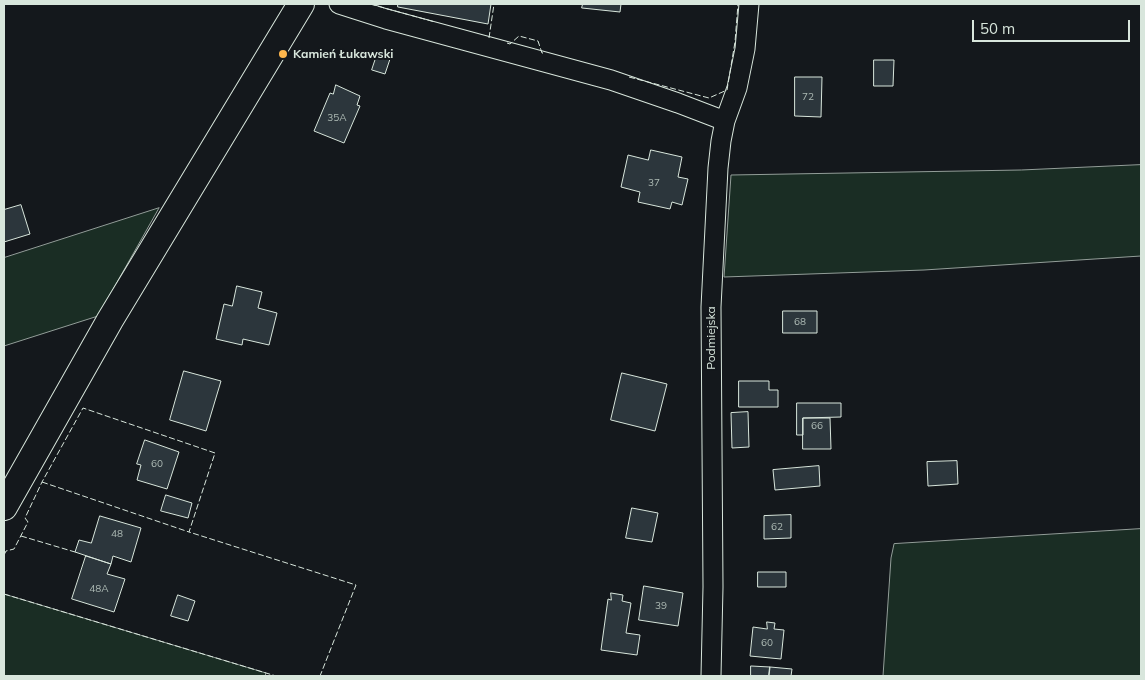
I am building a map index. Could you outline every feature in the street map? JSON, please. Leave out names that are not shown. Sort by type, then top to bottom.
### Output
[{"type":"street","points":[[4,507],[110,320],[301,4]]},
{"type":"street","points":[[339,4],[386,19],[611,80],[725,121]]},
{"type":"street","name":"Podmiejska","points":[[711,676],[713,587],[710,308],[721,141],[725,121],[737,88],[749,4]]},
{"type":"green space","points":[[1141,165],[1141,256],[924,270],[724,277],[731,175],[1021,170]]},
{"type":"green space","points":[[159,208],[98,316],[4,346],[4,258]]},
{"type":"green space","points":[[1141,529],[1141,676],[883,676],[891,558],[894,544]]},
{"type":"green space","points":[[4,594],[266,673],[265,676],[4,676]]},
{"type":"building","points":[[398,4],[491,4],[488,24],[398,7]]},
{"type":"building","points":[[583,4],[621,4],[620,12],[582,8]]},
{"type":"building","points":[[378,52],[391,56],[385,74],[372,70]]},
{"type":"building","points":[[874,60],[894,60],[893,86],[874,86]]},
{"type":"building","points":[[795,77],[822,77],[821,117],[795,116]]},
{"type":"building","points":[[336,85],[360,96],[357,105],[360,106],[344,143],[314,131],[330,93],[333,94]]},
{"type":"building","points":[[651,150],[682,157],[678,177],[688,179],[682,205],[672,202],[670,209],[638,202],[640,192],[621,187],[628,155],[648,160]]},
{"type":"building","points":[[21,205],[30,234],[4,242],[4,210]]},
{"type":"building","points":[[237,286],[262,292],[258,308],[277,313],[269,345],[243,339],[242,345],[216,339],[224,304],[232,306]]},
{"type":"building","points":[[783,311],[817,311],[817,333],[783,333]]},
{"type":"building","points":[[184,371],[221,381],[206,431],[170,420]]},
{"type":"building","points":[[622,373],[667,384],[655,431],[611,420]]},
{"type":"building","points":[[739,381],[769,381],[769,390],[778,390],[778,407],[739,407]]},
{"type":"building","points":[[797,403],[841,403],[841,417],[803,418],[803,435],[797,435]]},
{"type":"building","points":[[748,412],[749,447],[732,448],[731,413]]},
{"type":"building","points":[[803,418],[830,418],[831,449],[803,449]]},
{"type":"building","points":[[145,440],[179,452],[167,489],[137,480],[141,465],[137,464]]},
{"type":"building","points":[[957,461],[958,484],[928,486],[927,462]]},
{"type":"building","points":[[819,466],[820,486],[775,490],[773,470]]},
{"type":"building","points":[[166,495],[192,503],[188,518],[161,511]]},
{"type":"building","points":[[632,508],[658,513],[652,542],[626,538]]},
{"type":"building","points":[[791,515],[791,538],[764,539],[764,516]]},
{"type":"building","points":[[100,516],[141,528],[131,562],[113,556],[111,564],[75,552],[79,540],[91,543]]},
{"type":"building","points":[[86,556],[111,564],[107,574],[125,579],[114,612],[72,599]]},
{"type":"building","points":[[758,572],[786,572],[786,587],[758,587]]},
{"type":"building","points":[[644,586],[683,593],[678,626],[639,620]]},
{"type":"building","points":[[611,593],[623,595],[622,601],[631,603],[626,633],[640,635],[637,655],[601,650],[608,599],[611,600]]},
{"type":"building","points":[[178,595],[195,601],[188,621],[171,616]]},
{"type":"building","points":[[767,622],[775,623],[774,629],[784,630],[781,659],[750,656],[753,627],[767,629]]},
{"type":"building","points":[[751,666],[770,667],[769,676],[751,676]]},
{"type":"building","points":[[770,667],[792,669],[791,676],[769,676]]},
{"type":"fence","points":[[370,4],[435,22]]},
{"type":"fence","points":[[489,38],[494,4]]},
{"type":"fence","points":[[629,77],[709,98],[727,90],[735,42],[738,4]]},
{"type":"fence","points":[[507,43],[510,44],[519,36],[538,41],[542,53],[545,53]]},
{"type":"fence","points":[[4,555],[6,551],[14,549],[28,522],[25,518],[42,482],[83,408],[215,453],[189,532],[356,585],[320,676]]},
{"type":"fence","points":[[42,482],[189,532]]},
{"type":"fence","points":[[21,536],[75,552]]},
{"type":"fence","points":[[4,594],[276,676]]},
{"type":"place","name":"Kamień Łukawski","points":[[283,54]]}]
